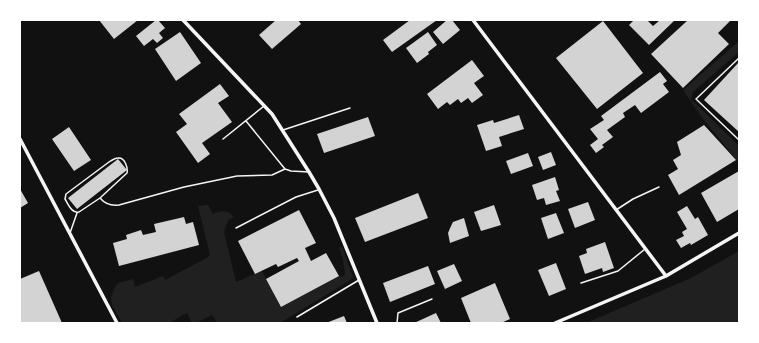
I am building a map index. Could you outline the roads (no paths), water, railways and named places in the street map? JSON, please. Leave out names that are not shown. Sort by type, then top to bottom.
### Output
[{"type":"street","points":[[183,20],[272,114],[319,189],[334,218],[377,323]]},
{"type":"street","points":[[474,20],[666,276]]},
{"type":"street","points":[[20,138],[117,323]]},
{"type":"street","points":[[555,323],[666,276],[739,233]]},
{"type":"lane","points":[[739,58],[696,100],[739,140]]},
{"type":"lane","points":[[223,139],[264,106]]},
{"type":"lane","points":[[281,130],[350,108]]},
{"type":"lane","points":[[246,121],[286,169],[291,172],[308,172]]},
{"type":"lane","points":[[70,234],[77,213],[100,198],[127,175],[128,170],[123,159],[117,158],[109,162],[66,194],[66,200],[73,211],[77,213]]},
{"type":"lane","points":[[100,198],[107,204],[116,205],[184,187],[237,176],[272,175],[286,169]]},
{"type":"lane","points":[[616,210],[633,199],[659,187]]},
{"type":"lane","points":[[236,228],[296,197],[319,189]]},
{"type":"lane","points":[[581,283],[618,271],[645,249]]},
{"type":"lane","points":[[297,317],[359,280]]},
{"type":"lane","points":[[397,323],[398,313],[432,298]]}]
